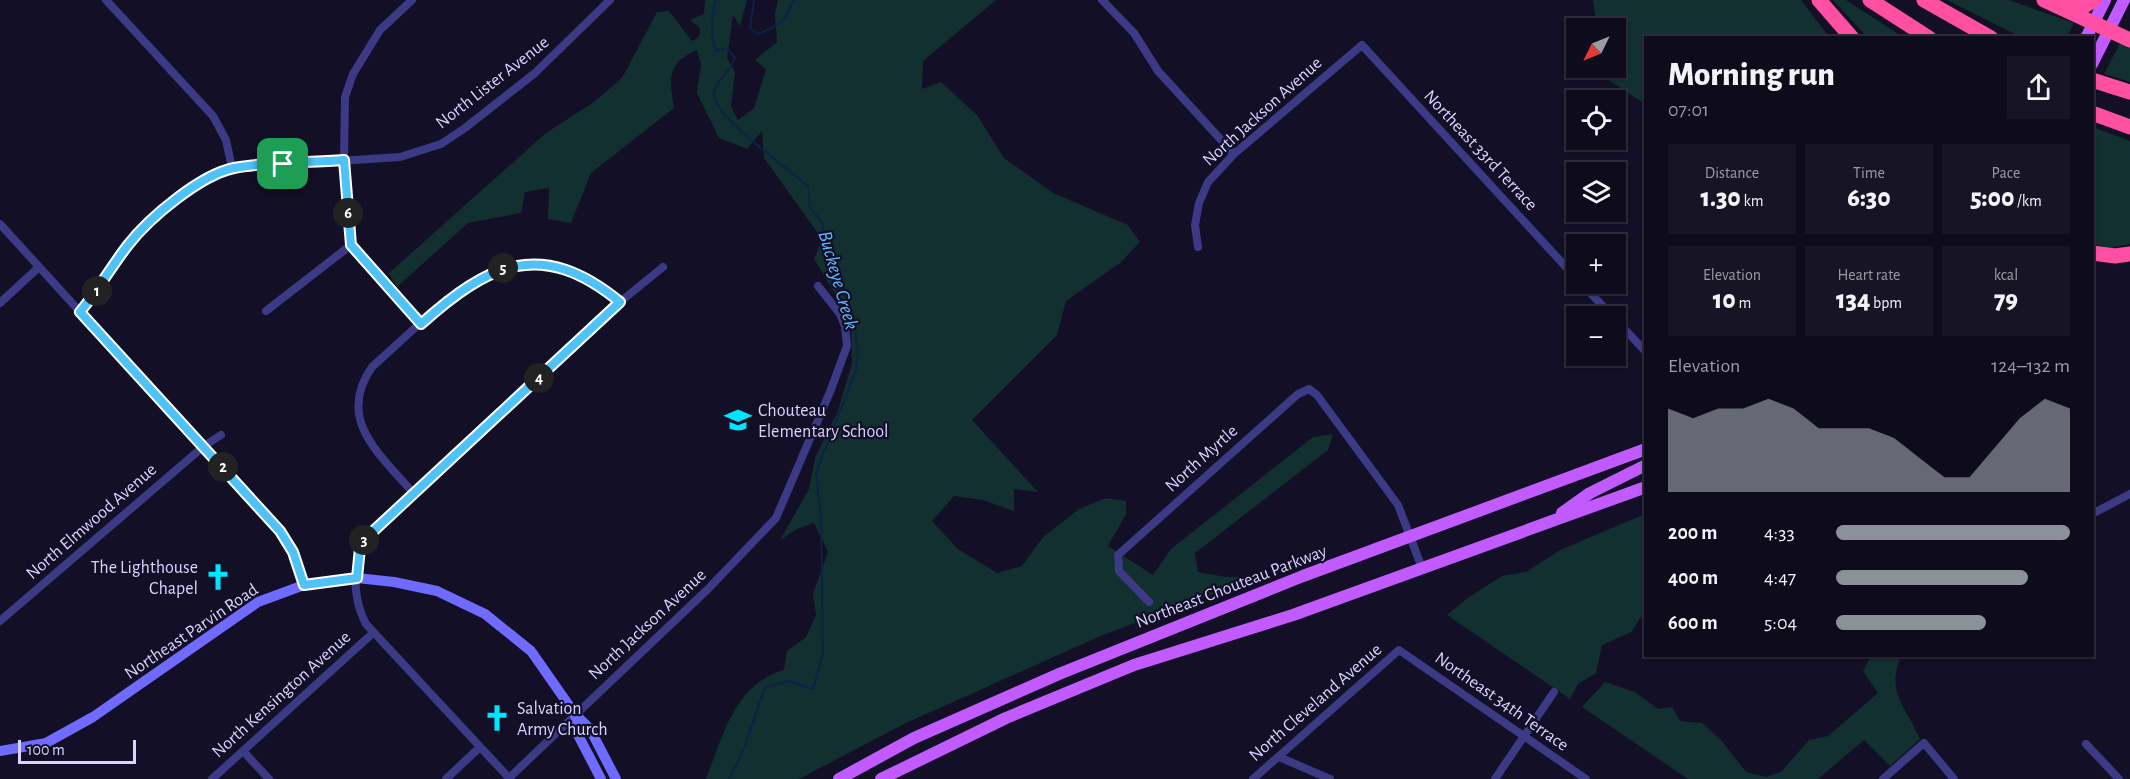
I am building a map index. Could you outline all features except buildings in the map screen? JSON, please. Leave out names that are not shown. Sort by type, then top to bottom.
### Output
[{"type":"highway","points":[[1819,0],[1850,36]]},
{"type":"highway","points":[[1870,0],[1926,36]]},
{"type":"highway","points":[[1924,0],[1988,36]]},
{"type":"highway","points":[[2044,0],[2130,40]]},
{"type":"highway","points":[[2059,6],[2076,8],[2094,0]]},
{"type":"highway","points":[[2098,82],[2130,92]]},
{"type":"highway","points":[[2094,114],[2130,126]]},
{"type":"highway","points":[[2094,253],[2115,256],[2130,254]]},
{"type":"main road","points":[[2087,36],[2105,0]]},
{"type":"main road","points":[[2094,60],[2124,0]]},
{"type":"main road","name":"Northeast Chouteau Parkway","points":[[839,779],[924,733],[1059,674],[1303,576],[1644,450]]},
{"type":"main road","points":[[1548,522],[1590,493],[1644,466]]},
{"type":"main road","points":[[881,779],[960,739],[1075,688],[1134,665],[1293,615],[1644,488]]},
{"type":"main road","name":"Northeast Parvin Road","points":[[0,751],[46,743],[93,717],[258,602],[304,585],[357,578],[394,582],[437,591],[485,614],[531,651],[575,714],[590,729],[616,779]]},
{"type":"main road","name":"Northeast Parvin Road","points":[[575,714],[577,733],[601,779]]},
{"type":"street","points":[[106,0],[213,116],[226,140],[232,168]]},
{"type":"street","points":[[412,0],[375,37],[353,74],[345,97],[344,160],[351,245],[421,324]]},
{"type":"street","name":"North Lister Avenue","points":[[80,312],[129,244],[147,225],[193,186],[232,168],[407,155],[428,150],[454,137],[535,73],[610,0]]},
{"type":"street","points":[[1102,0],[1134,33],[1158,71],[1234,154]]},
{"type":"street","name":"North Jackson Avenue","points":[[1198,247],[1195,225],[1199,203],[1208,182],[1234,154],[1362,45]]},
{"type":"street","name":"Northeast 33rd Terrace","points":[[1362,45],[1566,267]]},
{"type":"street","points":[[0,224],[287,540],[304,585]]},
{"type":"street","points":[[266,311],[351,245]]},
{"type":"street","points":[[414,494],[364,435],[358,414],[358,399],[372,368],[461,290],[501,268],[540,266],[567,272],[595,284],[620,302]]},
{"type":"street","points":[[0,303],[39,267]]},
{"type":"street","points":[[509,778],[373,633],[359,608],[358,557],[364,540],[620,302],[663,267]]},
{"type":"street","name":"North Jackson Avenue","points":[[509,778],[754,544],[776,518],[830,393],[846,346],[845,326],[840,314],[818,286]]},
{"type":"street","points":[[1591,294],[1603,306]]},
{"type":"street","points":[[1626,331],[1644,350]]},
{"type":"street","name":"North Myrtle","points":[[1149,602],[1119,571],[1118,555],[1298,394],[1309,389],[1317,395],[1398,505],[1412,537]]},
{"type":"street","name":"North Elmwood Avenue","points":[[0,621],[204,446],[221,435]]},
{"type":"street","points":[[2094,513],[2130,494]]},
{"type":"street","points":[[1412,537],[1422,568]]},
{"type":"street","name":"North Kensington Avenue","points":[[212,779],[373,633]]},
{"type":"street","name":"Northeast 34th Terrace","points":[[1399,650],[1586,779]]},
{"type":"street","name":"North Cleveland Avenue","points":[[1253,779],[1399,650]]},
{"type":"street","points":[[1495,779],[1554,692]]},
{"type":"street","points":[[1883,779],[1924,743],[1954,779]]},
{"type":"street","points":[[2086,744],[2119,779]]},
{"type":"street","points":[[446,779],[480,747]]},
{"type":"street","points":[[243,751],[269,779]]},
{"type":"street","points":[[1279,756],[1330,779]]},
{"type":"green space","points":[[705,0],[747,0],[740,26],[733,15],[727,58],[735,72],[731,106],[738,120],[754,108],[766,69],[755,60],[777,42],[775,13],[778,0],[996,0],[923,61],[922,89],[941,82],[977,115],[1004,158],[1053,193],[1128,225],[1140,242],[1120,263],[1066,301],[1057,335],[972,420],[1038,492],[1014,489],[1014,511],[983,500],[954,496],[932,521],[958,549],[997,573],[1022,566],[1043,537],[1079,509],[1106,498],[1126,501],[1126,514],[1108,546],[1153,575],[1171,549],[1313,437],[1333,434],[1328,450],[1195,553],[1198,572],[1226,577],[1261,576],[1103,635],[906,723],[799,779],[706,779],[725,729],[742,699],[767,677],[784,670],[787,651],[806,637],[816,615],[813,594],[828,552],[814,523],[797,529],[780,540],[809,489],[815,458],[837,413],[852,364],[851,320],[814,259],[822,239],[764,158],[762,131],[747,149],[719,138],[697,93],[701,65],[697,50],[680,60],[672,73],[671,89],[674,108],[591,173],[571,223],[548,219],[549,188],[525,192],[521,213],[468,223],[397,287],[389,273],[546,133],[594,102],[622,78],[657,12],[669,11],[692,41],[699,37],[700,28],[690,20],[704,14]]},
{"type":"green space","points":[[1593,0],[1801,0],[1828,36],[1644,36],[1644,103],[1606,78],[1626,78],[1626,18],[1596,18]]},
{"type":"green space","points":[[1833,0],[1846,0],[1901,36],[1866,36]]},
{"type":"green space","points":[[1947,0],[2009,0],[2074,23],[2068,36],[2019,36]]},
{"type":"green space","points":[[2120,43],[2130,47],[2130,82],[2104,74]]},
{"type":"green space","points":[[2094,127],[2130,141],[2130,244],[2110,248],[2094,244]]},
{"type":"green space","points":[[1644,514],[1644,612],[1631,632],[1602,645],[1596,673],[1578,684],[1570,699],[1447,615],[1469,597],[1502,576],[1526,572],[1560,550]]},
{"type":"green space","points":[[1870,657],[1901,657],[1897,669],[1896,690],[1920,739],[1890,766],[1864,740],[1818,779],[1688,779],[1582,707],[1605,682],[1635,692],[1658,709],[1672,707],[1680,721],[1702,723],[1721,740],[1746,772],[1766,777],[1781,772],[1809,740],[1828,736],[1878,693],[1863,671]]},
{"type":"waterway","name":"Buckeye Creek","points":[[718,0],[715,2],[712,21],[714,45],[716,51],[727,48],[735,58],[715,89],[716,103],[737,128],[808,186],[810,208],[822,222],[828,254],[853,315],[858,353],[856,370],[816,473],[821,518],[823,653],[813,689],[789,681],[765,687],[742,754],[729,779]]},
{"type":"waterway","name":"Buckeye Creek","points":[[754,0],[750,28],[758,34],[780,22],[788,13],[793,0]]},
{"type":"place","name":"Chouteau Elementary School","points":[[738,420]]},
{"type":"place","name":"The Lighthouse Chapel","points":[[218,577]]},
{"type":"place","name":"Salvation Army Church","points":[[497,718]]},
{"type":"route","points":[[344,160],[351,245],[421,324],[461,290],[501,268],[540,266],[567,272],[595,284],[620,302],[364,540],[358,557],[357,578],[304,585],[293,552],[280,531],[80,312],[129,244],[147,225],[193,186],[232,168],[283,164],[344,160]]}]
